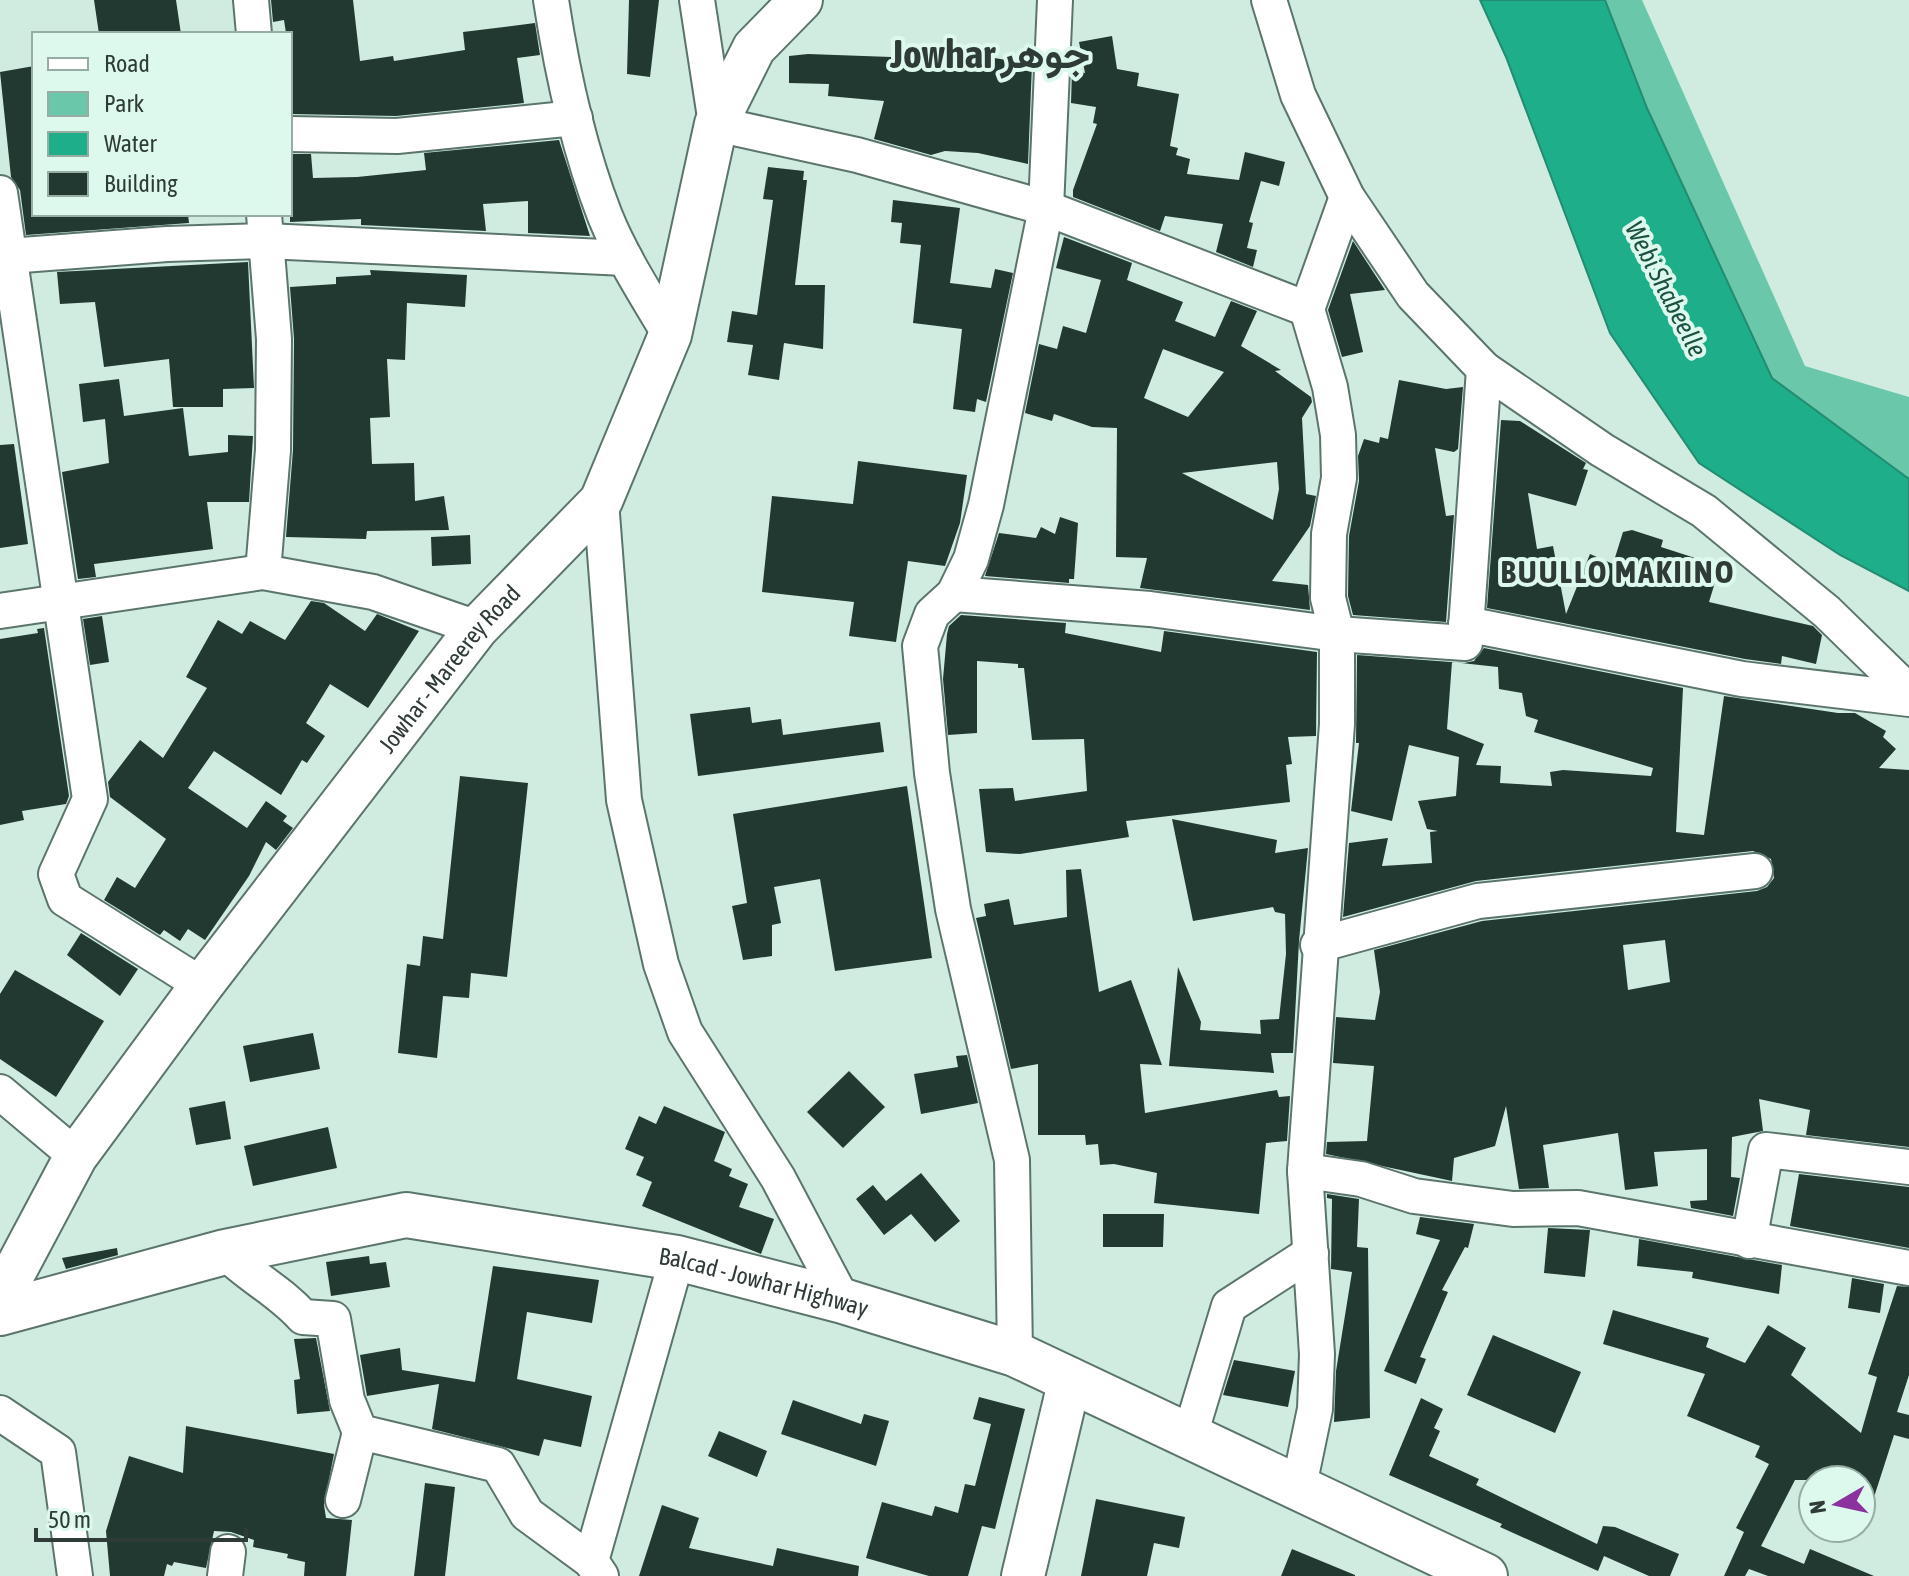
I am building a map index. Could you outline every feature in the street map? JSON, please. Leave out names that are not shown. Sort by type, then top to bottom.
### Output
[{"type":"main road","name":"Balcad - Jowhar Highway","points":[[0,1313],[225,1252],[406,1215],[677,1258],[843,1301],[1015,1354],[1485,1576]]},
{"type":"street","points":[[251,0],[254,32]]},
{"type":"street","points":[[551,0],[562,72],[605,214],[625,258],[670,335]]},
{"type":"street","points":[[697,0],[716,124],[857,155],[1046,208],[1307,309]]},
{"type":"street","name":"Jowhar - Mareerey Road","points":[[0,1299],[76,1156],[202,985],[477,628],[601,501],[670,335],[716,124],[754,48],[801,0]]},
{"type":"street","points":[[1015,1354],[1016,1212],[1012,1160],[953,909],[932,773],[920,646],[932,614],[954,594],[971,559],[986,505],[1046,208],[1055,0]]},
{"type":"street","points":[[1269,0],[1298,95],[1347,197],[1413,295],[1484,369],[1602,450],[1704,511],[1827,612],[1909,692]]},
{"type":"street","points":[[292,134],[397,136],[575,118]]},
{"type":"street","points":[[0,193],[9,256],[13,386],[62,599],[90,799],[56,874],[59,888],[65,899],[202,985]]},
{"type":"street","points":[[1299,1486],[1315,1409],[1316,1334],[1305,1171],[1318,945],[1336,739],[1337,634],[1328,598],[1329,534],[1339,478],[1338,435],[1330,387],[1307,309],[1347,197]]},
{"type":"street","points":[[9,256],[167,244],[265,228],[625,258]]},
{"type":"street","points":[[263,572],[273,450],[274,339],[265,228]]},
{"type":"street","points":[[954,594],[1150,609],[1337,634],[1465,643],[1484,369]]},
{"type":"street","points":[[601,501],[624,800],[661,964],[685,1032],[778,1178],[843,1301]]},
{"type":"street","points":[[0,611],[62,599],[263,572],[373,592],[477,628]]},
{"type":"street","points":[[1466,624],[1742,679],[1909,699]]},
{"type":"street","points":[[1318,945],[1478,901],[1755,871]]},
{"type":"street","points":[[0,1092],[76,1156]]},
{"type":"street","points":[[1749,1241],[1766,1150],[1909,1167]]},
{"type":"street","points":[[1305,1171],[1361,1179],[1414,1196],[1513,1209],[1578,1208],[1909,1268]]},
{"type":"street","points":[[225,1252],[249,1276],[283,1295],[303,1317],[333,1319],[347,1400],[360,1432],[343,1500]]},
{"type":"street","points":[[1190,1435],[1229,1306],[1311,1253]]},
{"type":"street","points":[[360,1432],[498,1465],[527,1514],[596,1568],[677,1258]]},
{"type":"street","points":[[1023,1576],[1070,1379]]},
{"type":"street","points":[[0,1413],[58,1452],[75,1576]]},
{"type":"green space","points":[[1605,0],[1642,0],[1805,366],[1909,397],[1909,479],[1772,378],[1647,108]]},
{"type":"water","name":"Webi Shabeelle","points":[[1480,0],[1605,0],[1647,108],[1772,378],[1909,479],[1909,591],[1840,555],[1699,463],[1610,333],[1506,57]]},
{"type":"building","points":[[94,0],[176,0],[181,32],[99,32]]},
{"type":"building","points":[[271,0],[353,0],[360,61],[393,56],[394,61],[465,50],[463,32],[535,23],[540,55],[517,58],[524,103],[396,116],[292,114],[292,32],[286,32],[284,20],[273,22]]},
{"type":"building","points":[[629,0],[659,0],[650,77],[627,74]]},
{"type":"building","points":[[1112,36],[1117,69],[1139,73],[1137,86],[1179,94],[1170,146],[1178,148],[1176,155],[1190,159],[1187,174],[1239,180],[1245,152],[1285,162],[1279,186],[1261,181],[1249,222],[1253,223],[1247,248],[1257,250],[1253,267],[1216,252],[1223,224],[1165,216],[1160,231],[1073,197],[1097,124],[1093,123],[1096,107],[1071,103],[1072,71],[1085,73],[1079,42]]},
{"type":"building","points":[[789,56],[947,59],[946,67],[992,71],[994,58],[1032,64],[1028,164],[978,153],[945,151],[931,155],[874,139],[884,101],[828,96],[829,84],[789,83]]},
{"type":"building","points":[[32,66],[32,216],[188,216],[189,223],[26,235],[20,190],[11,177],[0,72]]},
{"type":"building","points":[[559,140],[590,236],[528,233],[528,201],[483,204],[486,231],[361,225],[361,219],[290,222],[292,154],[311,154],[313,178],[426,170],[424,153]]},
{"type":"building","points":[[768,167],[804,171],[803,180],[807,180],[795,285],[825,285],[823,349],[784,343],[779,380],[748,375],[753,345],[727,342],[732,311],[757,315],[773,200],[763,199]]},
{"type":"building","points":[[893,200],[960,208],[950,283],[991,288],[995,269],[1013,273],[986,402],[977,399],[975,412],[953,409],[962,329],[913,323],[921,245],[900,243],[902,223],[891,222]]},
{"type":"building","points":[[1064,237],[1132,263],[1127,280],[1183,302],[1175,321],[1215,337],[1231,301],[1257,311],[1241,346],[1281,370],[1275,371],[1311,397],[1312,402],[1302,418],[1306,494],[1316,496],[1310,526],[1272,581],[1308,585],[1310,610],[1140,588],[1147,558],[1116,557],[1117,428],[1092,427],[1054,414],[1052,421],[1025,413],[1039,344],[1057,349],[1063,326],[1086,333],[1101,280],[1056,268]],"holes":[[[1163,349],[1224,372],[1188,417],[1144,398]],[[1277,462],[1279,489],[1273,520],[1182,473]]]},
{"type":"building","points":[[1353,241],[1385,290],[1350,294],[1363,352],[1342,357],[1328,310]]},
{"type":"building","points":[[248,262],[254,388],[223,389],[223,407],[173,407],[169,359],[104,367],[95,302],[60,304],[57,272]]},
{"type":"building","points":[[370,270],[467,275],[465,307],[407,303],[405,360],[387,359],[390,417],[370,418],[372,464],[414,463],[415,501],[444,496],[449,530],[367,531],[366,539],[286,537],[293,450],[294,339],[290,287],[336,284],[336,277],[371,275]]},
{"type":"building","points":[[119,379],[124,416],[183,408],[189,456],[228,452],[228,435],[253,436],[249,502],[207,502],[213,549],[94,564],[96,577],[78,579],[62,472],[109,463],[105,419],[83,422],[79,384]]},
{"type":"building","points":[[1399,380],[1446,389],[1463,387],[1458,449],[1454,452],[1435,448],[1446,516],[1454,515],[1446,622],[1353,615],[1348,596],[1349,536],[1359,481],[1358,456],[1364,439],[1379,443],[1380,437],[1388,439]]},
{"type":"building","points":[[1501,420],[1520,421],[1586,463],[1583,469],[1588,470],[1576,506],[1528,493],[1537,549],[1553,546],[1566,614],[1590,554],[1613,564],[1623,532],[1632,530],[1663,540],[1661,547],[1720,566],[1709,602],[1813,626],[1822,635],[1816,664],[1782,656],[1781,664],[1745,659],[1487,608]]},
{"type":"building","points":[[14,444],[28,544],[0,548],[0,445]]},
{"type":"building","points":[[858,461],[967,475],[960,523],[945,566],[908,561],[896,642],[849,636],[854,602],[762,592],[772,496],[853,504]]},
{"type":"building","points":[[1060,517],[1078,523],[1074,579],[1069,579],[1069,583],[985,576],[999,533],[1036,538],[1041,527],[1055,534]]},
{"type":"building","points":[[470,535],[471,564],[432,566],[431,537]]},
{"type":"building","points":[[311,601],[324,603],[365,631],[377,614],[419,631],[368,708],[330,684],[306,723],[325,736],[307,763],[302,760],[281,795],[214,751],[188,788],[247,828],[266,801],[287,816],[283,821],[293,828],[276,850],[266,842],[249,876],[205,940],[188,929],[180,941],[164,930],[160,935],[104,900],[117,877],[135,888],[166,839],[110,797],[108,782],[140,740],[163,758],[207,688],[186,677],[218,620],[242,634],[250,621],[285,640]]},
{"type":"building","points":[[961,615],[1066,623],[1065,633],[1161,652],[1164,631],[1317,652],[1316,736],[1288,737],[1292,764],[1286,765],[1290,802],[1126,821],[1129,837],[1020,854],[986,852],[979,789],[1013,788],[1015,801],[1087,791],[1084,739],[1032,740],[1024,668],[1018,668],[1018,664],[977,661],[977,733],[948,735],[943,679],[947,634],[949,626]]},
{"type":"building","points":[[102,616],[109,662],[90,665],[83,619]]},
{"type":"building","points":[[44,628],[69,796],[66,804],[22,811],[24,820],[0,825],[0,639],[38,633],[37,629]]},
{"type":"building","points":[[1484,648],[1683,688],[1676,832],[1704,835],[1724,696],[1855,713],[1886,731],[1883,737],[1896,749],[1879,768],[1909,770],[1909,1147],[1806,1135],[1810,1110],[1759,1099],[1763,1131],[1732,1137],[1731,1177],[1740,1178],[1733,1216],[1691,1208],[1690,1201],[1707,1200],[1707,1149],[1654,1152],[1658,1186],[1625,1190],[1618,1133],[1543,1145],[1549,1188],[1519,1189],[1506,1106],[1495,1146],[1454,1158],[1452,1181],[1326,1154],[1327,1142],[1367,1141],[1374,1066],[1333,1063],[1336,1017],[1375,1020],[1380,992],[1374,950],[1482,921],[1757,891],[1767,887],[1774,878],[1771,859],[1753,851],[1476,881],[1343,917],[1349,843],[1388,838],[1382,866],[1432,863],[1430,832],[1438,831],[1427,829],[1418,801],[1456,796],[1459,757],[1409,745],[1392,821],[1351,811],[1359,743],[1356,743],[1357,655],[1452,662],[1447,729],[1484,744],[1476,765],[1501,766],[1500,783],[1552,786],[1550,772],[1563,770],[1651,776],[1653,768],[1534,732],[1538,720],[1526,716],[1522,693],[1499,689],[1498,667],[1455,662],[1474,661]],"holes":[[[1665,940],[1670,982],[1628,990],[1623,945]]]},
{"type":"building","points":[[750,707],[752,723],[781,719],[783,735],[880,722],[884,752],[698,776],[690,714]]},
{"type":"building","points":[[460,776],[528,783],[507,977],[471,973],[469,998],[443,996],[437,1058],[398,1053],[407,964],[420,966],[423,936],[443,939]]},
{"type":"building","points":[[907,786],[932,958],[835,971],[820,879],[774,887],[781,923],[772,925],[772,956],[743,960],[732,906],[747,903],[733,814]]},
{"type":"building","points":[[1172,819],[1277,840],[1275,853],[1308,848],[1293,1053],[1271,1053],[1274,1073],[1169,1066],[1178,967],[1201,1022],[1200,1030],[1261,1034],[1260,1020],[1279,1019],[1286,954],[1285,914],[1275,912],[1273,907],[1193,921]]},
{"type":"building","points":[[1081,869],[1099,992],[1131,980],[1162,1065],[1140,1064],[1145,1113],[1277,1090],[1279,1097],[1290,1096],[1287,1141],[1266,1143],[1259,1214],[1154,1203],[1157,1173],[1114,1164],[1100,1165],[1098,1144],[1086,1145],[1085,1135],[1038,1135],[1038,1064],[1011,1069],[976,918],[986,916],[984,904],[1009,899],[1014,925],[1067,917],[1066,870]]},
{"type":"building","points":[[81,933],[138,969],[120,996],[67,955]]},
{"type":"building","points":[[15,970],[104,1021],[56,1097],[0,1059],[0,994]]},
{"type":"building","points":[[313,1033],[320,1069],[250,1082],[243,1046]]},
{"type":"building","points":[[967,1055],[978,1103],[921,1114],[914,1074],[958,1067],[956,1056]]},
{"type":"building","points":[[849,1071],[885,1107],[843,1148],[807,1112]]},
{"type":"building","points":[[225,1101],[231,1139],[196,1145],[189,1108]]},
{"type":"building","points":[[664,1106],[725,1132],[714,1161],[732,1169],[729,1176],[748,1184],[739,1207],[774,1219],[761,1254],[642,1206],[652,1182],[636,1175],[644,1157],[625,1149],[639,1116],[656,1124]]},
{"type":"building","points":[[328,1127],[337,1168],[253,1186],[244,1146]]},
{"type":"building","points":[[921,1173],[960,1221],[935,1242],[911,1214],[884,1235],[856,1199],[873,1185],[886,1201]]},
{"type":"building","points":[[1799,1174],[1909,1187],[1909,1248],[1790,1226]]},
{"type":"building","points":[[1327,1194],[1359,1199],[1357,1247],[1368,1248],[1370,1418],[1334,1422],[1336,1371],[1352,1272],[1331,1269],[1332,1199],[1327,1198]]},
{"type":"building","points":[[1103,1214],[1164,1214],[1163,1247],[1103,1247]]},
{"type":"building","points":[[1420,1217],[1474,1224],[1468,1248],[1465,1247],[1442,1290],[1448,1292],[1420,1357],[1426,1359],[1416,1384],[1384,1371],[1440,1240],[1416,1234]]},
{"type":"building","points":[[1548,1228],[1590,1230],[1585,1277],[1544,1273]]},
{"type":"building","points":[[1639,1239],[1782,1265],[1779,1294],[1692,1278],[1693,1272],[1637,1266]]},
{"type":"building","points":[[117,1248],[118,1255],[66,1269],[62,1258]]},
{"type":"building","points":[[369,1256],[370,1264],[386,1262],[390,1287],[331,1296],[326,1262]]},
{"type":"building","points":[[493,1266],[599,1280],[592,1323],[527,1312],[517,1379],[592,1396],[581,1447],[544,1439],[539,1456],[432,1429],[439,1384],[367,1396],[360,1355],[400,1348],[402,1370],[475,1382]]},
{"type":"building","points":[[1852,1278],[1884,1284],[1880,1313],[1848,1308]]},
{"type":"building","points":[[1897,1286],[1909,1287],[1909,1375],[1897,1412],[1909,1415],[1909,1439],[1894,1435],[1877,1488],[1877,1464],[1797,1464],[1797,1480],[1761,1546],[1804,1564],[1810,1549],[1874,1576],[1768,1576],[1749,1569],[1745,1576],[1724,1576],[1744,1532],[1736,1528],[1769,1464],[1755,1457],[1760,1446],[1687,1416],[1705,1374],[1603,1344],[1613,1310],[1709,1338],[1706,1347],[1745,1363],[1768,1325],[1806,1348],[1791,1375],[1861,1433],[1877,1377],[1868,1374]]},
{"type":"building","points":[[1493,1335],[1581,1372],[1555,1433],[1467,1395]]},
{"type":"building","points":[[316,1338],[330,1411],[297,1414],[294,1380],[300,1379],[294,1339]]},
{"type":"building","points":[[1234,1360],[1295,1371],[1288,1407],[1223,1395]]},
{"type":"building","points":[[979,1397],[1025,1409],[995,1529],[982,1526],[968,1576],[929,1576],[866,1558],[882,1502],[932,1516],[935,1506],[958,1513],[965,1484],[975,1486],[991,1424],[973,1419]]},
{"type":"building","points":[[1421,1398],[1443,1409],[1434,1428],[1440,1431],[1429,1456],[1479,1479],[1476,1485],[1597,1544],[1603,1526],[1615,1527],[1679,1554],[1670,1576],[1649,1576],[1604,1556],[1598,1571],[1500,1527],[1502,1524],[1389,1475]]},
{"type":"building","points":[[793,1400],[861,1424],[864,1414],[889,1421],[876,1466],[781,1434]]},
{"type":"building","points":[[186,1426],[334,1454],[324,1505],[326,1518],[352,1520],[346,1576],[304,1576],[305,1562],[287,1558],[288,1554],[253,1547],[254,1540],[231,1532],[214,1531],[206,1568],[174,1562],[172,1566],[167,1564],[164,1576],[110,1576],[106,1531],[129,1456],[183,1473]]},
{"type":"building","points":[[719,1431],[767,1451],[757,1477],[708,1456]]},
{"type":"building","points":[[425,1483],[455,1487],[445,1576],[414,1576]]},
{"type":"building","points":[[1096,1499],[1185,1517],[1179,1548],[1154,1543],[1147,1576],[1081,1576]]},
{"type":"building","points":[[662,1505],[699,1518],[689,1548],[773,1566],[777,1548],[859,1566],[858,1576],[639,1576]]},
{"type":"building","points":[[1292,1549],[1355,1575],[1355,1576],[1281,1576]]},
{"type":"district","name":"Jowhar جوهر","points":[[990,53]]},
{"type":"district","name":"BUULLO MAKIINO","points":[[1618,571]]}]
